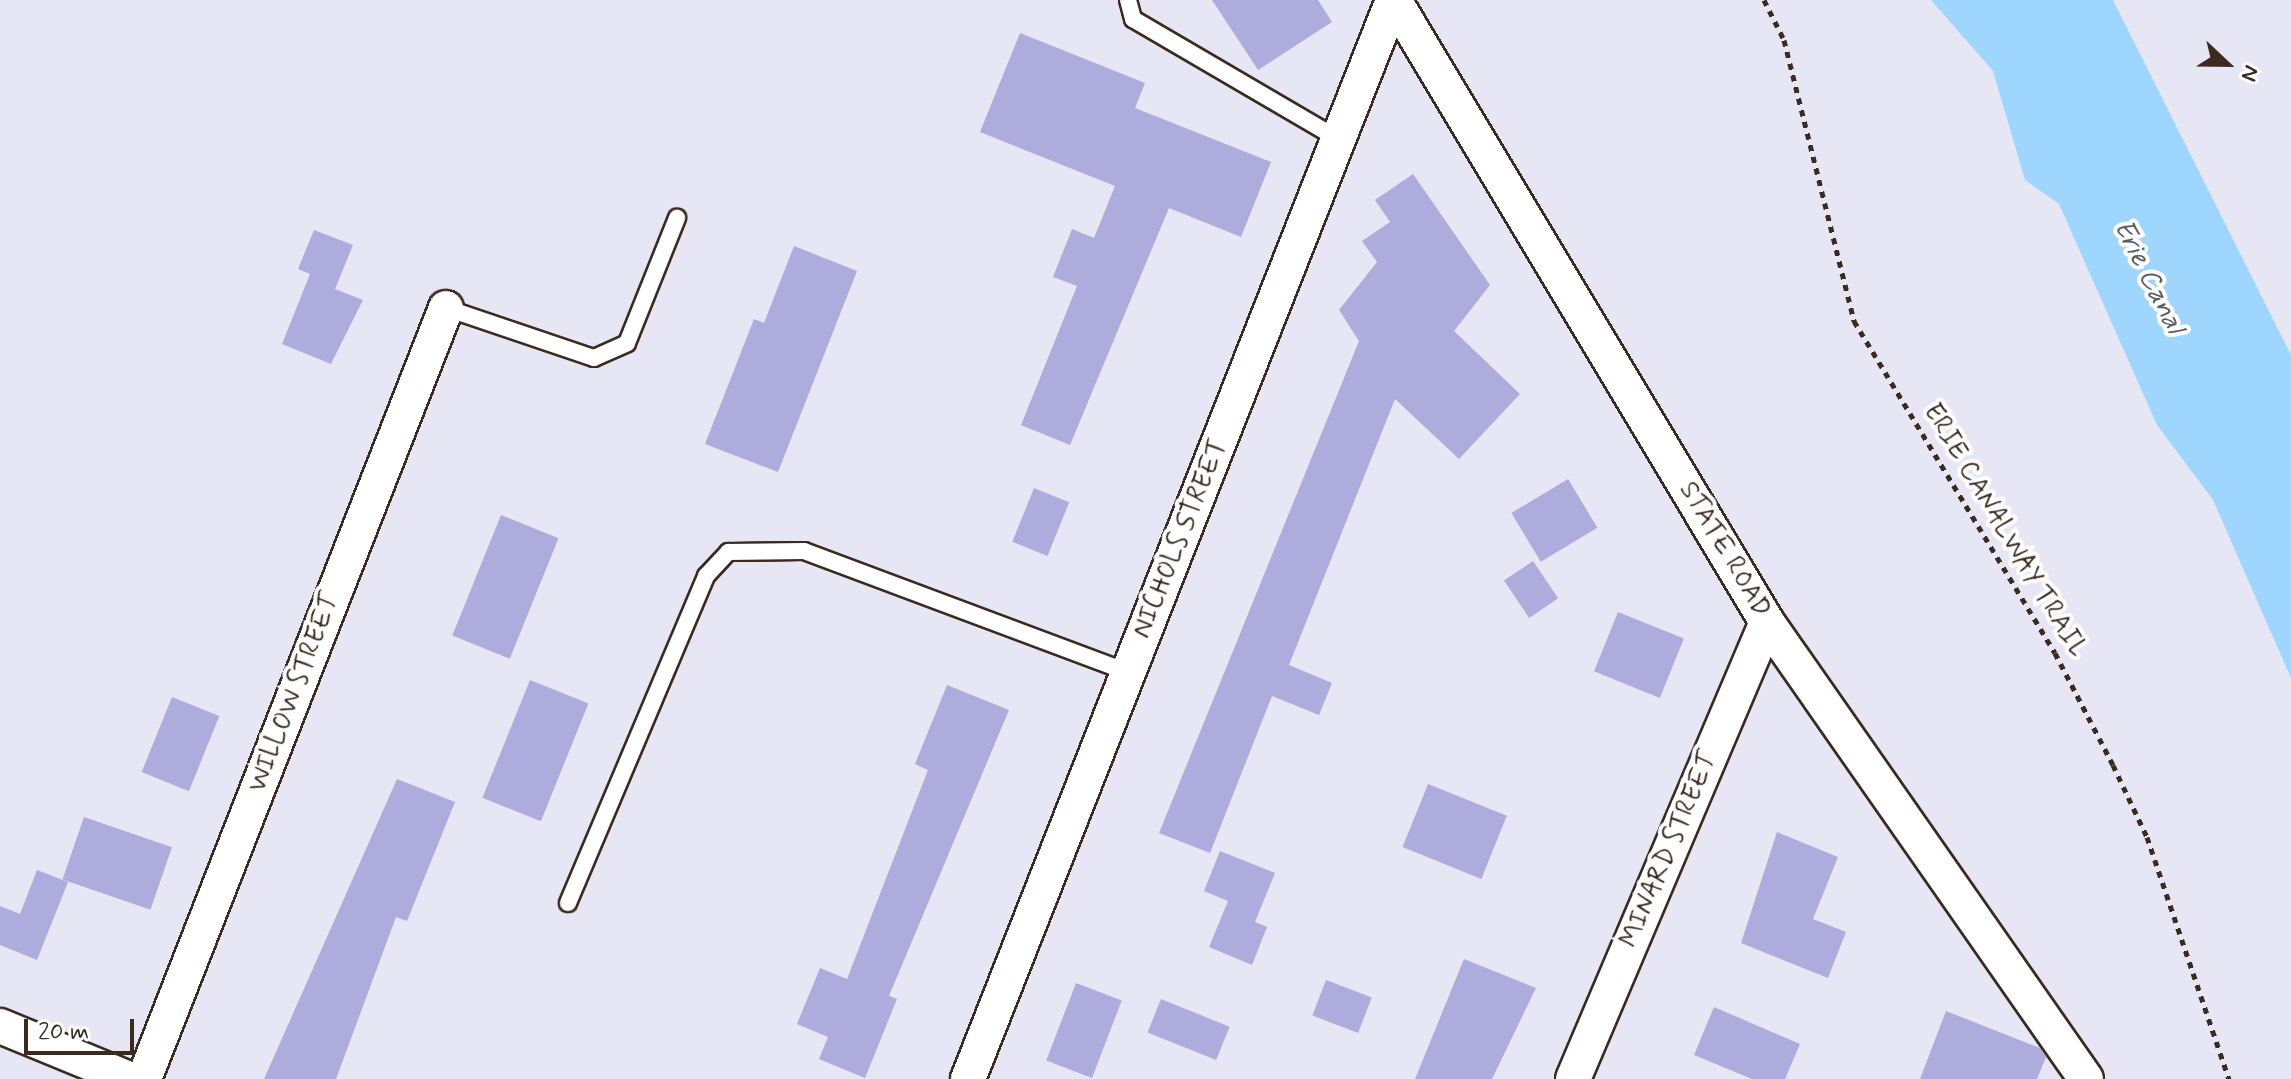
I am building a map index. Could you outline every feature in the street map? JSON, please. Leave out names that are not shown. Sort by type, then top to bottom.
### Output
[{"type":"street","name":"NICHOLS STREET","points":[[968,1079],[1394,0]]},
{"type":"street","name":"STATE ROAD","points":[[1394,0],[1767,622],[2086,1079]]},
{"type":"street","name":"WILLOW STREET","points":[[144,1079],[446,308]]},
{"type":"street","name":"MINARD STREET","points":[[1573,1079],[1767,622]]},
{"type":"street","points":[[0,1026],[129,1079]]},
{"type":"lane","points":[[1128,0],[1133,19],[1338,139]]},
{"type":"lane","points":[[446,308],[594,358],[627,343],[677,218]]},
{"type":"lane","points":[[568,903],[706,576],[728,552],[767,546],[804,551],[1128,672]]},
{"type":"path","name":"ERIE CANALWAY TRAIL","points":[[1764,0],[1784,40],[1854,321],[2055,653],[2113,765],[2147,837],[2229,1079]]},
{"type":"water","name":"Erie Canal","points":[[1931,0],[2113,0],[2291,355],[2291,678],[2213,500],[2157,425],[2059,204],[2025,180],[1993,71]]},
{"type":"building","points":[[1212,0],[1318,0],[1332,22],[1258,70]]},
{"type":"building","points":[[1020,33],[1145,83],[1135,108],[1271,162],[1241,237],[1169,208],[1070,445],[1021,425],[1077,286],[1053,277],[1072,229],[1094,238],[1115,186],[980,132]]},
{"type":"building","points":[[1413,174],[1490,285],[1454,331],[1520,394],[1459,459],[1395,399],[1289,665],[1332,683],[1319,715],[1272,696],[1210,853],[1159,833],[1359,341],[1339,310],[1377,262],[1362,241],[1390,222],[1375,200]]},
{"type":"building","points":[[314,230],[353,245],[335,289],[363,300],[331,364],[282,344],[310,274],[298,269]]},
{"type":"building","points":[[794,246],[857,271],[778,472],[705,444],[754,319],[764,323]]},
{"type":"building","points":[[1568,479],[1597,528],[1541,562],[1511,513]]},
{"type":"building","points":[[1034,488],[1069,502],[1048,556],[1012,542]]},
{"type":"building","points":[[501,515],[558,538],[510,659],[452,636]]},
{"type":"building","points":[[1533,561],[1558,598],[1529,618],[1504,581]]},
{"type":"building","points":[[1618,612],[1684,639],[1660,698],[1594,671]]},
{"type":"building","points":[[530,680],[588,704],[541,821],[482,798]]},
{"type":"building","points":[[947,685],[1009,710],[889,996],[897,999],[865,1078],[819,1059],[828,1037],[797,1024],[820,968],[847,979],[928,770],[915,764]]},
{"type":"building","points":[[172,697],[219,716],[189,791],[142,772]]},
{"type":"building","points":[[397,779],[455,802],[407,921],[396,917],[336,1079],[264,1079]]},
{"type":"building","points":[[1428,784],[1507,816],[1481,879],[1403,847]]},
{"type":"building","points":[[84,817],[172,847],[150,910],[63,879]]},
{"type":"building","points":[[1777,832],[1838,857],[1813,919],[1846,932],[1828,978],[1741,943]]},
{"type":"building","points":[[1220,851],[1275,873],[1255,922],[1267,927],[1252,965],[1209,947],[1228,901],[1204,891]]},
{"type":"building","points":[[37,870],[68,882],[37,960],[0,945],[0,906],[20,914]]},
{"type":"building","points":[[1464,959],[1536,988],[1492,1079],[1415,1079]]},
{"type":"building","points":[[1326,980],[1372,998],[1358,1033],[1312,1015]]},
{"type":"building","points":[[1076,983],[1122,1001],[1092,1078],[1046,1060]]},
{"type":"building","points":[[1161,999],[1230,1027],[1216,1060],[1148,1032]]},
{"type":"building","points":[[1714,1007],[1800,1044],[1785,1079],[1752,1079],[1694,1055]]},
{"type":"building","points":[[1946,1011],[2040,1048],[2046,1057],[2037,1079],[1920,1079]]}]
